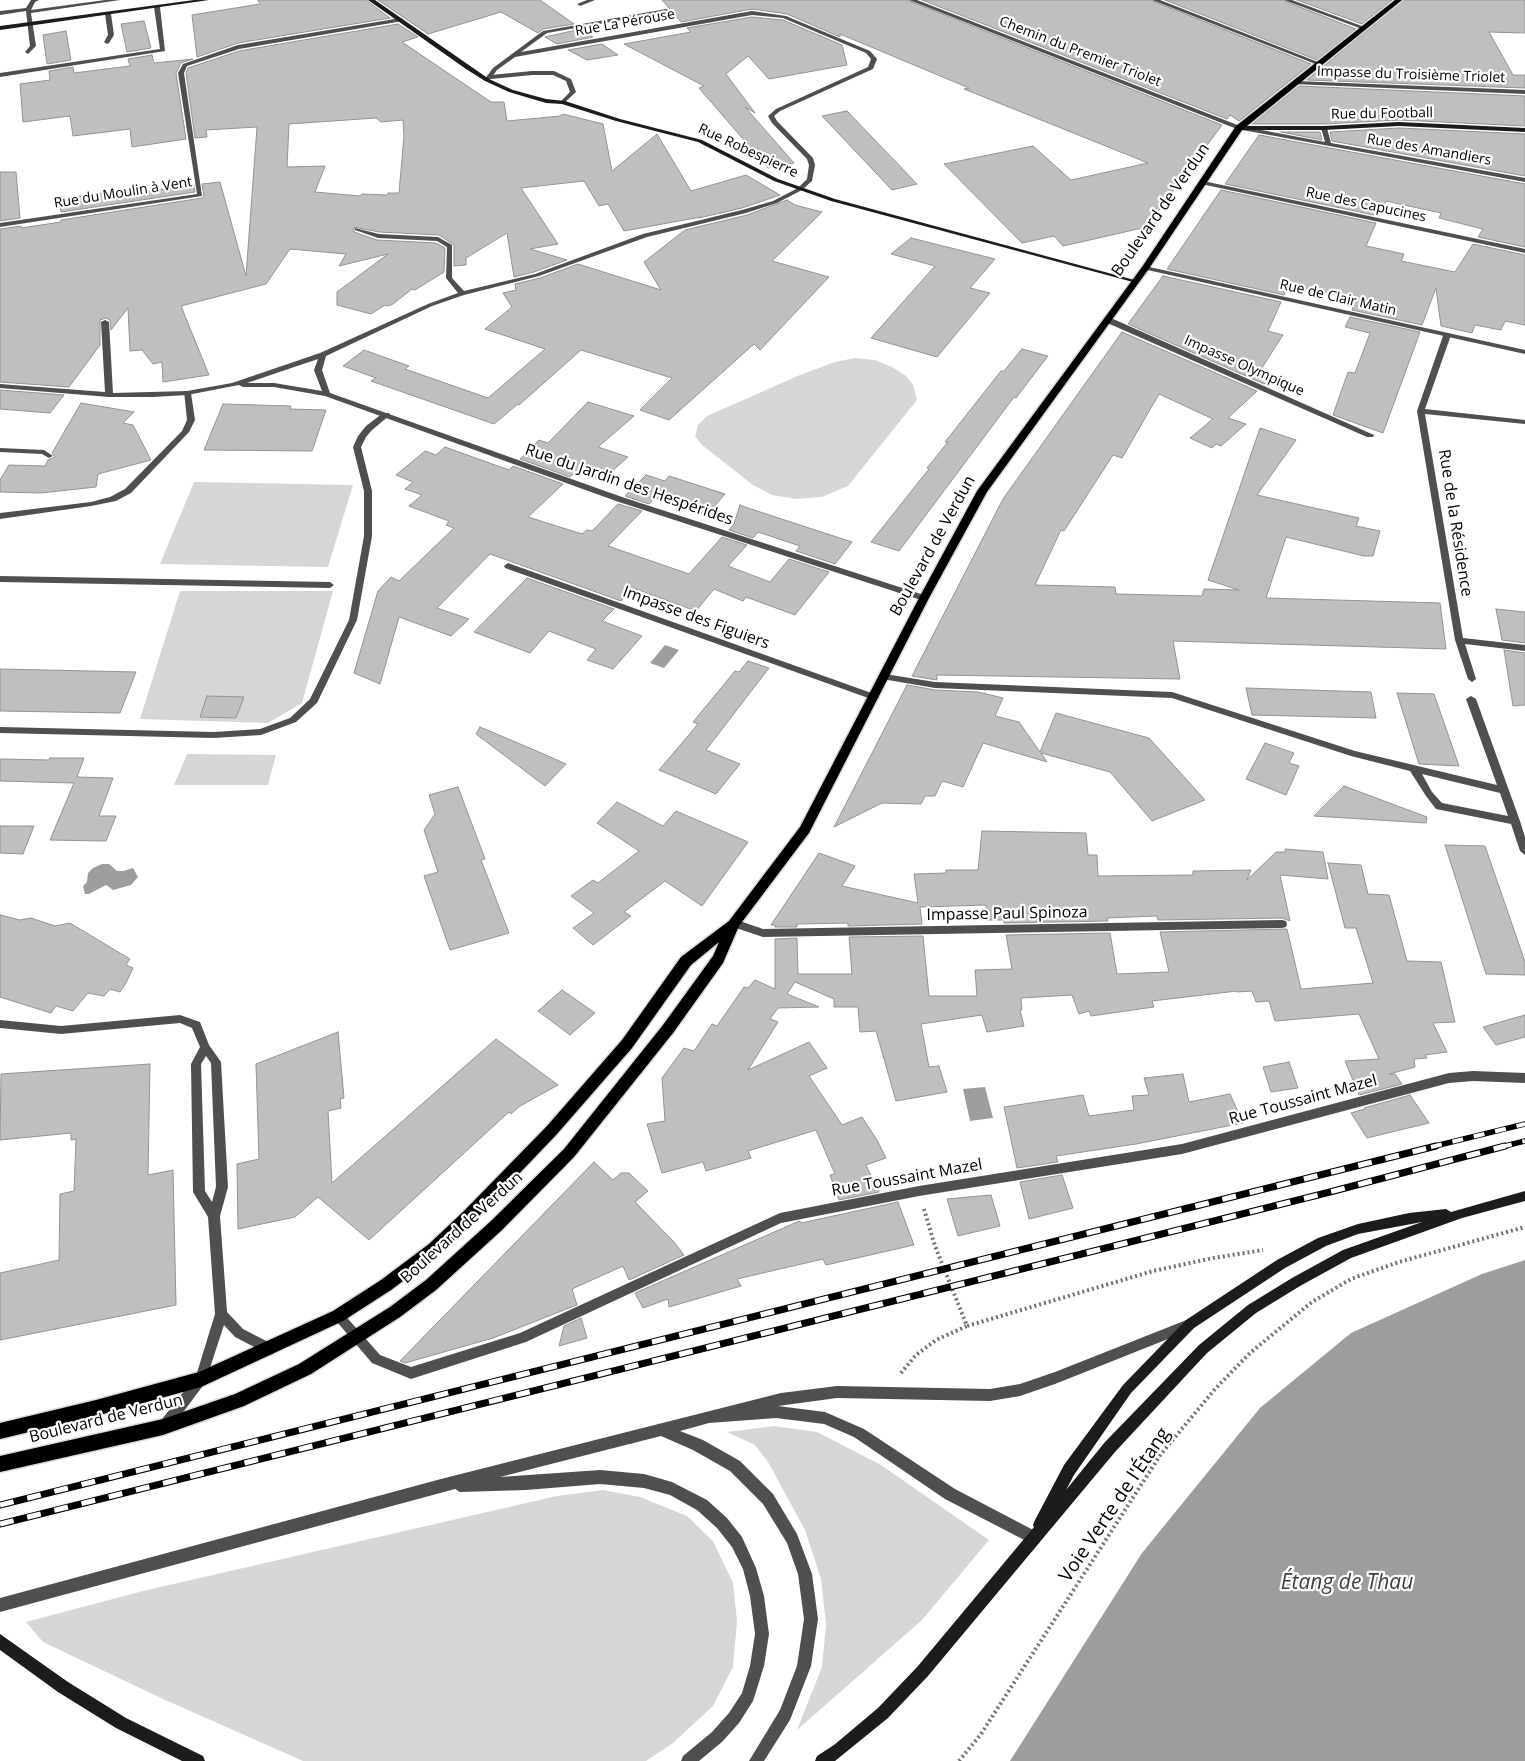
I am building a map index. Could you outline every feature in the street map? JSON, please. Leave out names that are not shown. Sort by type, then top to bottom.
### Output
[{"type":"main road","name":"Boulevard de Verdun","points":[[0,1464],[163,1428],[238,1401],[305,1370],[356,1338],[432,1285],[497,1225],[570,1152],[668,1029],[713,967],[734,924],[805,830],[924,598],[982,491],[1145,268],[1240,128],[1399,0]]},
{"type":"main road","name":"Boulevard de Verdun","points":[[0,1431],[201,1380],[338,1316],[386,1285],[434,1249],[469,1216],[552,1130],[627,1044],[686,961],[734,924]]},
{"type":"street","points":[[28,52],[33,46],[28,10],[33,1],[36,0]]},
{"type":"street","points":[[0,13],[117,0]]},
{"type":"street","points":[[0,28],[206,0]]},
{"type":"street","name":"Rue Robespierre","points":[[371,0],[489,78],[526,96],[546,101],[564,102],[618,120],[700,141],[768,176],[833,200],[1135,281]]},
{"type":"street","points":[[580,4],[592,0]]},
{"type":"street","name":"Chemin du Premier Triolet","points":[[912,0],[1240,128]]},
{"type":"street","points":[[1154,0],[1320,64]]},
{"type":"street","points":[[1287,0],[1364,28]]},
{"type":"street","points":[[0,75],[163,50],[157,7]]},
{"type":"street","points":[[489,78],[496,69],[545,32],[666,11]]},
{"type":"street","name":"Rue La Pérouse","points":[[516,55],[752,13],[784,17],[868,52],[874,59],[870,68],[778,110],[772,116],[774,122],[810,158],[812,165],[810,180],[800,189]]},
{"type":"street","points":[[107,42],[112,35],[108,14]]},
{"type":"street","name":"Rue du Moulin à Vent","points":[[0,225],[200,195],[181,73],[185,65],[238,47],[401,20]]},
{"type":"street","points":[[489,78],[532,73],[554,73],[569,80],[573,92],[564,102]]},
{"type":"street","name":"Impasse du Troisième Triolet","points":[[1295,83],[1525,92]]},
{"type":"street","name":"Rue du Football","points":[[1240,128],[1324,128],[1399,124],[1525,130]]},
{"type":"street","name":"Rue des Amandiers","points":[[1240,128],[1525,180]]},
{"type":"street","points":[[1324,128],[1329,145]]},
{"type":"street","name":"Rue des Capucines","points":[[1203,183],[1525,251]]},
{"type":"street","points":[[1,388],[109,395],[187,393],[232,385],[323,355],[430,305],[462,294],[537,275],[645,235],[758,208],[800,189]]},
{"type":"street","points":[[357,230],[378,236],[438,239],[450,246],[449,278],[462,294]]},
{"type":"street","name":"Rue de Clair Matin","points":[[1145,268],[1525,352]]},
{"type":"street","name":"Impasse Olympique","points":[[1108,320],[1370,435]]},
{"type":"street","points":[[106,322],[109,395]]},
{"type":"street","name":"Rue de la Résidence","points":[[1447,335],[1421,411],[1459,640],[1472,679]]},
{"type":"street","points":[[323,355],[318,370],[326,394]]},
{"type":"street","name":"Rue du Jardin des Hespérides","points":[[232,385],[274,385],[326,394],[619,499],[924,598]]},
{"type":"street","points":[[0,516],[91,504],[113,499],[128,491],[186,432],[191,420],[187,393]]},
{"type":"street","points":[[1421,411],[1525,422]]},
{"type":"street","points":[[0,730],[214,735],[261,732],[292,720],[314,701],[353,620],[368,536],[368,491],[357,447],[362,436],[369,428],[386,415]]},
{"type":"street","points":[[0,450],[44,452],[49,456]]},
{"type":"street","name":"Impasse des Figuiers","points":[[508,566],[874,697]]},
{"type":"street","points":[[0,579],[330,585]]},
{"type":"street","points":[[1459,640],[1525,648]]},
{"type":"street","points":[[885,677],[935,685],[1172,695],[1354,754],[1504,790]]},
{"type":"street","points":[[1471,699],[1525,851]]},
{"type":"street","points":[[1414,769],[1429,794],[1439,806],[1515,821]]},
{"type":"street","name":"Impasse Paul Spinoza","points":[[734,924],[763,933],[1282,924]]},
{"type":"street","points":[[0,1024],[61,1030],[180,1019],[196,1025],[205,1047],[216,1062],[222,1187],[214,1216],[222,1314],[201,1380],[163,1428]]},
{"type":"street","points":[[205,1047],[196,1064],[199,1192],[214,1216]]},
{"type":"street","name":"Rue Toussaint Mazel","points":[[338,1316],[376,1359],[412,1373],[522,1338],[780,1218],[919,1191],[1182,1149],[1449,1078],[1473,1076],[1525,1078]]},
{"type":"street","points":[[822,1761],[839,1750],[883,1713],[923,1671],[1110,1447],[1171,1380],[1203,1349],[1252,1310],[1296,1282],[1347,1254],[1462,1213],[1525,1196]]},
{"type":"street","points":[[0,1606],[442,1486],[782,1399],[837,1392],[990,1395],[1020,1390],[1190,1324],[1280,1264],[1322,1242],[1358,1230],[1409,1218],[1462,1213]]},
{"type":"street","points":[[222,1314],[239,1333],[270,1349]]},
{"type":"street","points":[[1034,1538],[1068,1470],[1127,1389],[1190,1324]]},
{"type":"street","points":[[709,1417],[776,1412],[825,1418],[859,1432],[950,1494],[1034,1538]]},
{"type":"street","points":[[661,1429],[698,1445],[735,1466],[768,1499],[792,1539],[805,1574],[811,1619],[804,1666],[785,1715],[756,1761]]},
{"type":"street","points":[[442,1486],[526,1483],[600,1477],[644,1482],[672,1489],[702,1505],[722,1523],[737,1542],[749,1568],[758,1596],[762,1634],[757,1666],[748,1696],[734,1718],[717,1737],[688,1761]]},
{"type":"street","points":[[2,1642],[63,1687],[121,1723],[198,1761]]},
{"type":"path","points":[[919,1191],[935,1246],[966,1326]]},
{"type":"path","name":"Voie Verte de l'Étang","points":[[959,1761],[981,1734],[1161,1454],[1250,1352],[1312,1302],[1352,1280],[1400,1262],[1525,1228]]},
{"type":"path","points":[[886,1392],[916,1355],[936,1340],[966,1326],[1153,1271],[1213,1258],[1268,1250],[1280,1264]]},
{"type":"path","points":[[1296,1282],[1312,1302]]},
{"type":"shaded area","points":[[855,358],[875,360],[892,367],[906,376],[913,385],[917,400],[848,486],[822,497],[796,499],[772,495],[753,485],[702,445],[695,436],[698,425],[707,416],[800,375],[835,362]]},
{"type":"shaded area","points":[[194,482],[353,485],[328,567],[160,564]]},
{"type":"shaded area","points":[[180,591],[333,591],[302,703],[268,723],[140,719]]},
{"type":"shaded area","points":[[187,754],[276,755],[268,785],[174,785]]},
{"type":"shaded area","points":[[774,1426],[817,1432],[881,1465],[989,1540],[922,1620],[797,1730],[822,1667],[826,1625],[821,1579],[805,1530],[768,1462],[755,1445],[727,1432]]},
{"type":"shaded area","points":[[603,1490],[640,1497],[687,1516],[713,1541],[733,1583],[737,1621],[733,1667],[713,1706],[673,1743],[646,1761],[303,1761],[163,1699],[43,1642],[26,1622],[143,1591],[557,1496]]},
{"type":"water","points":[[665,645],[679,650],[664,668],[650,663]]},
{"type":"water","points":[[102,864],[109,864],[117,871],[133,868],[138,877],[131,885],[113,890],[106,885],[89,894],[85,894],[83,886],[87,882],[88,873],[93,868]]},
{"type":"water","points":[[985,1087],[993,1118],[970,1121],[963,1089]]},
{"type":"water","name":"Étang de Thau","points":[[1525,1260],[1525,1761],[1010,1761],[1142,1553],[1260,1408],[1351,1333],[1482,1274]]},
{"type":"building","points":[[258,0],[366,0],[390,18],[238,43],[197,57],[192,15],[260,4]]},
{"type":"building","points":[[378,0],[540,0],[574,24],[543,29],[538,33],[501,12],[428,34]]},
{"type":"building","points":[[662,0],[907,0],[1222,125],[1144,230],[1138,229],[1063,246],[1054,236],[1022,243],[944,164],[1033,146],[1071,180],[1148,163],[964,89],[969,88],[787,14],[752,9],[681,22]]},
{"type":"building","points":[[922,0],[1150,0],[1311,64],[1239,121],[1230,115],[1227,119]]},
{"type":"building","points":[[1165,0],[1282,0],[1356,29],[1317,60]]},
{"type":"building","points":[[1297,0],[1392,0],[1362,24]]},
{"type":"building","points":[[1404,0],[1525,0],[1525,33],[1489,32],[1513,75],[1525,75],[1525,88],[1307,80]]},
{"type":"building","points":[[752,17],[783,20],[842,45],[847,65],[769,79],[748,56],[726,74],[755,113],[745,107],[794,163],[768,168],[699,88],[704,86],[624,44],[691,32],[687,28]]},
{"type":"building","points":[[144,21],[151,48],[127,52],[121,24]]},
{"type":"building","points":[[398,24],[418,37],[402,42],[491,102],[504,102],[507,121],[560,116],[563,114],[603,124],[612,171],[657,134],[691,191],[746,175],[780,195],[742,208],[699,218],[701,217],[624,231],[608,204],[599,206],[584,181],[521,188],[558,244],[530,249],[567,260],[514,277],[507,233],[466,258],[466,265],[454,266],[454,245],[439,235],[379,232],[354,227],[354,232],[377,240],[436,243],[445,248],[444,272],[415,290],[412,289],[393,304],[385,305],[371,314],[337,305],[337,292],[388,254],[339,266],[346,254],[290,249],[266,284],[181,306],[209,375],[163,382],[162,362],[153,364],[142,350],[130,351],[128,308],[111,330],[110,320],[106,318],[100,320],[100,345],[69,387],[0,382],[0,229],[61,222],[61,220],[202,198],[204,196],[202,184],[220,182],[246,276],[257,127],[206,130],[207,137],[195,138],[186,73],[188,68],[239,51]],"holes":[[[376,118],[381,122],[403,120],[404,136],[399,193],[388,193],[387,195],[362,194],[360,196],[315,192],[325,166],[287,167],[289,124]]]},
{"type":"building","points":[[581,29],[593,37],[557,44],[545,37]]},
{"type":"building","points":[[66,31],[71,60],[47,64],[43,35]]},
{"type":"building","points":[[602,44],[618,55],[587,60],[568,50]]},
{"type":"building","points":[[152,55],[154,63],[193,59],[181,63],[176,73],[186,139],[132,147],[130,129],[73,136],[70,116],[23,122],[20,84],[50,80],[49,71],[73,67],[74,73],[130,66],[128,59]]},
{"type":"building","points":[[1299,86],[1525,96],[1525,126],[1399,120],[1324,124],[1252,124]]},
{"type":"building","points":[[847,111],[917,184],[892,190],[822,116]]},
{"type":"building","points":[[1399,128],[1525,134],[1525,176],[1332,141],[1330,132]]},
{"type":"building","points":[[1281,132],[1320,132],[1322,140]]},
{"type":"building","points":[[1259,135],[1525,184],[1525,247],[1478,237],[1483,229],[1439,218],[1441,213],[1386,201],[1379,216],[1225,184]]},
{"type":"building","points":[[0,172],[16,172],[20,218],[0,221]]},
{"type":"building","points":[[194,185],[195,192],[61,212],[60,205],[74,203],[73,197],[125,190],[126,194]]},
{"type":"building","points":[[1221,190],[1376,223],[1366,246],[1404,254],[1401,261],[1455,272],[1473,244],[1525,255],[1525,325],[1505,321],[1501,330],[1475,325],[1472,333],[1441,326],[1436,288],[1422,325],[1352,310],[1353,307],[1347,306],[1351,298],[1306,288],[1305,292],[1287,288],[1284,295],[1167,269]]},
{"type":"building","points":[[787,200],[795,205],[822,212],[772,261],[829,277],[760,350],[754,344],[669,420],[640,410],[672,378],[581,350],[519,405],[494,424],[371,381],[376,378],[343,366],[364,350],[409,366],[405,369],[488,398],[545,349],[485,329],[512,307],[503,293],[516,290],[515,284],[540,278],[578,264],[661,290],[644,262],[685,230],[747,215]]},
{"type":"building","points":[[911,238],[995,259],[970,288],[990,293],[937,357],[871,338],[935,266],[891,254]]},
{"type":"building","points":[[1163,276],[1281,302],[1268,331],[1283,335],[1258,374],[1270,379],[1264,384],[1128,324]]},
{"type":"building","points":[[1350,317],[1420,332],[1383,433],[1333,415],[1348,372],[1355,373],[1370,333],[1345,327]]},
{"type":"building","points":[[1122,332],[1257,391],[1228,418],[1246,424],[1221,446],[1216,444],[1212,448],[1190,438],[1213,419],[1159,394],[1122,458],[1113,455],[1064,531],[1061,530],[1035,585],[1115,587],[1116,594],[1202,596],[1204,589],[1239,590],[1208,580],[1260,428],[1296,440],[1257,495],[1359,518],[1356,526],[1380,531],[1373,556],[1364,556],[1286,537],[1266,598],[1440,603],[1446,649],[1173,641],[1180,679],[937,675],[937,680],[912,676],[1003,499]]},
{"type":"building","points":[[1022,349],[1048,356],[1016,398],[1014,397],[899,551],[871,542],[929,469],[927,468],[948,442],[945,442],[1001,371],[1004,371]]},
{"type":"building","points":[[0,390],[64,395],[50,413],[0,409]]},
{"type":"building","points":[[588,402],[634,416],[598,447],[628,457],[602,480],[576,471],[570,477],[520,459],[539,440],[548,443]]},
{"type":"building","points":[[81,403],[134,412],[123,423],[133,425],[151,460],[98,474],[96,487],[41,493],[0,492],[0,480],[9,465],[45,466],[48,460],[55,457],[52,453]]},
{"type":"building","points":[[223,404],[291,406],[290,409],[326,410],[312,451],[204,450]]},
{"type":"building","points":[[445,447],[509,470],[513,466],[563,484],[528,517],[582,534],[587,530],[592,531],[618,504],[642,511],[608,546],[689,574],[722,537],[747,545],[728,566],[770,582],[789,559],[829,572],[795,615],[746,597],[743,601],[714,589],[696,611],[633,588],[621,601],[490,554],[437,608],[469,619],[451,636],[399,617],[380,684],[354,673],[378,591],[391,577],[399,581],[454,528],[446,525],[449,521],[409,506],[422,495],[405,489],[413,482],[396,475],[425,451],[436,455]]},
{"type":"building","points":[[646,475],[665,481],[669,476],[725,494],[707,515],[655,498],[649,504],[625,496]]},
{"type":"building","points":[[740,505],[852,542],[835,564],[796,551],[800,546],[758,532],[753,538],[729,530],[734,524]]},
{"type":"building","points":[[527,578],[614,609],[602,621],[642,636],[613,669],[587,660],[596,649],[549,631],[530,653],[474,632]]},
{"type":"building","points":[[1496,609],[1525,612],[1525,643],[1502,640]]},
{"type":"building","points":[[1504,650],[1525,653],[1525,705],[1513,706]]},
{"type":"building","points":[[748,661],[769,668],[706,750],[740,764],[716,794],[659,770],[698,724],[693,722],[735,671],[739,672]]},
{"type":"building","points":[[0,669],[136,672],[120,713],[0,711]]},
{"type":"building","points":[[907,685],[935,690],[978,692],[1003,698],[995,716],[1019,722],[1040,752],[1056,713],[1149,738],[1205,800],[1152,821],[1110,772],[1041,753],[1047,762],[983,743],[963,787],[942,781],[935,796],[925,796],[921,804],[882,803],[834,827]]},
{"type":"building","points":[[1246,688],[1371,692],[1376,718],[1252,715]]},
{"type":"building","points":[[1397,693],[1434,694],[1459,766],[1419,764]]},
{"type":"building","points":[[207,696],[244,697],[236,718],[200,717]]},
{"type":"building","points":[[480,727],[566,764],[545,786],[476,734]]},
{"type":"building","points":[[1265,743],[1294,753],[1289,763],[1299,766],[1286,795],[1246,779]]},
{"type":"building","points":[[50,758],[84,758],[77,777],[113,778],[99,816],[116,816],[106,841],[50,840],[74,783],[0,781],[0,759],[49,760]]},
{"type":"building","points":[[1344,786],[1427,817],[1426,823],[1314,816]]},
{"type":"building","points":[[458,787],[485,859],[481,860],[509,933],[450,950],[424,876],[438,872],[424,830],[435,814],[429,795]]},
{"type":"building","points":[[617,802],[663,826],[676,811],[748,842],[702,906],[665,881],[624,912],[631,916],[593,945],[573,928],[594,913],[571,896],[593,880],[598,883],[639,851],[597,823]]},
{"type":"building","points":[[0,826],[34,826],[23,854],[0,853]]},
{"type":"building","points":[[982,831],[1086,833],[1088,855],[1097,855],[1098,876],[1193,875],[1193,871],[1251,870],[1247,880],[1276,852],[1286,852],[1285,849],[1323,852],[1328,879],[1280,875],[1290,921],[1282,918],[1158,920],[1157,916],[1107,918],[1108,921],[1004,923],[1004,920],[988,920],[986,905],[920,907],[922,924],[848,926],[848,923],[797,924],[797,927],[775,927],[775,925],[771,925],[819,853],[855,866],[842,886],[918,903],[914,874],[946,873],[946,870],[978,870]]},
{"type":"building","points":[[1445,845],[1485,846],[1525,962],[1525,975],[1486,974]]},
{"type":"building","points":[[1328,863],[1361,865],[1368,894],[1389,895],[1407,961],[1441,962],[1455,1022],[1433,1023],[1447,1052],[1425,1055],[1427,1058],[1414,1059],[1415,1067],[1389,1074],[1395,1074],[1402,1084],[1359,1095],[1345,1061],[1379,1059],[1359,1014],[1275,1021],[1269,1001],[1256,1002],[1252,991],[1237,991],[1152,1001],[1154,1007],[1091,1016],[1089,1011],[1079,1014],[1072,995],[1021,998],[1022,1010],[1020,1010],[1024,1026],[987,1032],[982,1015],[921,1024],[929,1067],[939,1066],[947,1092],[896,1101],[876,1031],[860,1032],[858,1007],[834,1007],[834,999],[795,982],[787,994],[819,1007],[778,1008],[770,1019],[778,1022],[748,1070],[809,1042],[827,1068],[809,1076],[842,1125],[862,1117],[886,1158],[866,1165],[879,1192],[839,1200],[830,1175],[835,1174],[816,1130],[748,1151],[751,1158],[706,1171],[703,1162],[662,1173],[647,1124],[665,1121],[662,1078],[684,1048],[694,1051],[712,1024],[717,1026],[744,987],[748,988],[755,980],[775,989],[775,939],[797,938],[798,974],[852,974],[849,937],[923,936],[929,996],[977,996],[975,970],[1012,969],[1006,935],[1110,933],[1117,974],[1169,972],[1160,932],[1287,929],[1301,989],[1373,983],[1356,928],[1345,928]]},
{"type":"building","points":[[0,915],[20,920],[31,918],[55,926],[70,923],[130,959],[126,965],[133,968],[126,983],[120,992],[110,989],[104,996],[88,993],[73,1011],[56,1006],[51,1013],[0,997]]},
{"type":"building","points":[[562,990],[595,1013],[570,1035],[538,1011]]},
{"type":"building","points":[[1525,1015],[1525,1037],[1496,1045],[1483,1027]]},
{"type":"building","points":[[338,1032],[344,1098],[340,1099],[341,1108],[328,1111],[332,1183],[496,1039],[558,1085],[520,1106],[511,1114],[509,1112],[369,1240],[318,1197],[295,1217],[238,1229],[237,1164],[259,1159],[256,1064]]},
{"type":"building","points":[[1289,1062],[1298,1088],[1271,1092],[1263,1067]]},
{"type":"building","points":[[150,1064],[148,1175],[173,1170],[176,1305],[0,1340],[0,1273],[59,1260],[60,1194],[74,1191],[76,1139],[71,1140],[71,1133],[0,1140],[1,1074]]},
{"type":"building","points":[[1183,1074],[1189,1102],[1230,1094],[1243,1123],[1136,1144],[1056,1156],[1058,1162],[1017,1168],[1004,1107],[1083,1095],[1089,1116],[1134,1110],[1132,1096],[1149,1095],[1144,1078]]},
{"type":"building","points":[[1410,1095],[1429,1123],[1367,1138],[1351,1113],[1364,1108]]},
{"type":"building","points":[[594,1162],[613,1180],[621,1173],[629,1173],[648,1191],[635,1202],[684,1255],[629,1280],[623,1266],[572,1289],[577,1305],[493,1338],[405,1363],[400,1361]]},
{"type":"building","points":[[1062,1175],[1073,1208],[1029,1219],[1020,1182]]},
{"type":"building","points":[[991,1195],[1000,1226],[958,1236],[947,1199]]},
{"type":"building","points":[[898,1202],[914,1245],[826,1265],[823,1259],[737,1279],[741,1286],[669,1307],[668,1299],[643,1308],[635,1293],[797,1222],[800,1221],[801,1223]]},
{"type":"building","points":[[581,1318],[587,1338],[559,1346],[564,1326]]},
{"type":"railway","points":[[1431,1147],[1525,1124]]},
{"type":"railway","points":[[1505,1146],[1525,1141]]},
{"type":"railway","points":[[0,1505],[1436,1146]]},
{"type":"railway","points":[[0,1524],[1330,1192],[1505,1146]]},
{"type":"railway","points":[[1501,1147],[1505,1146]]}]
